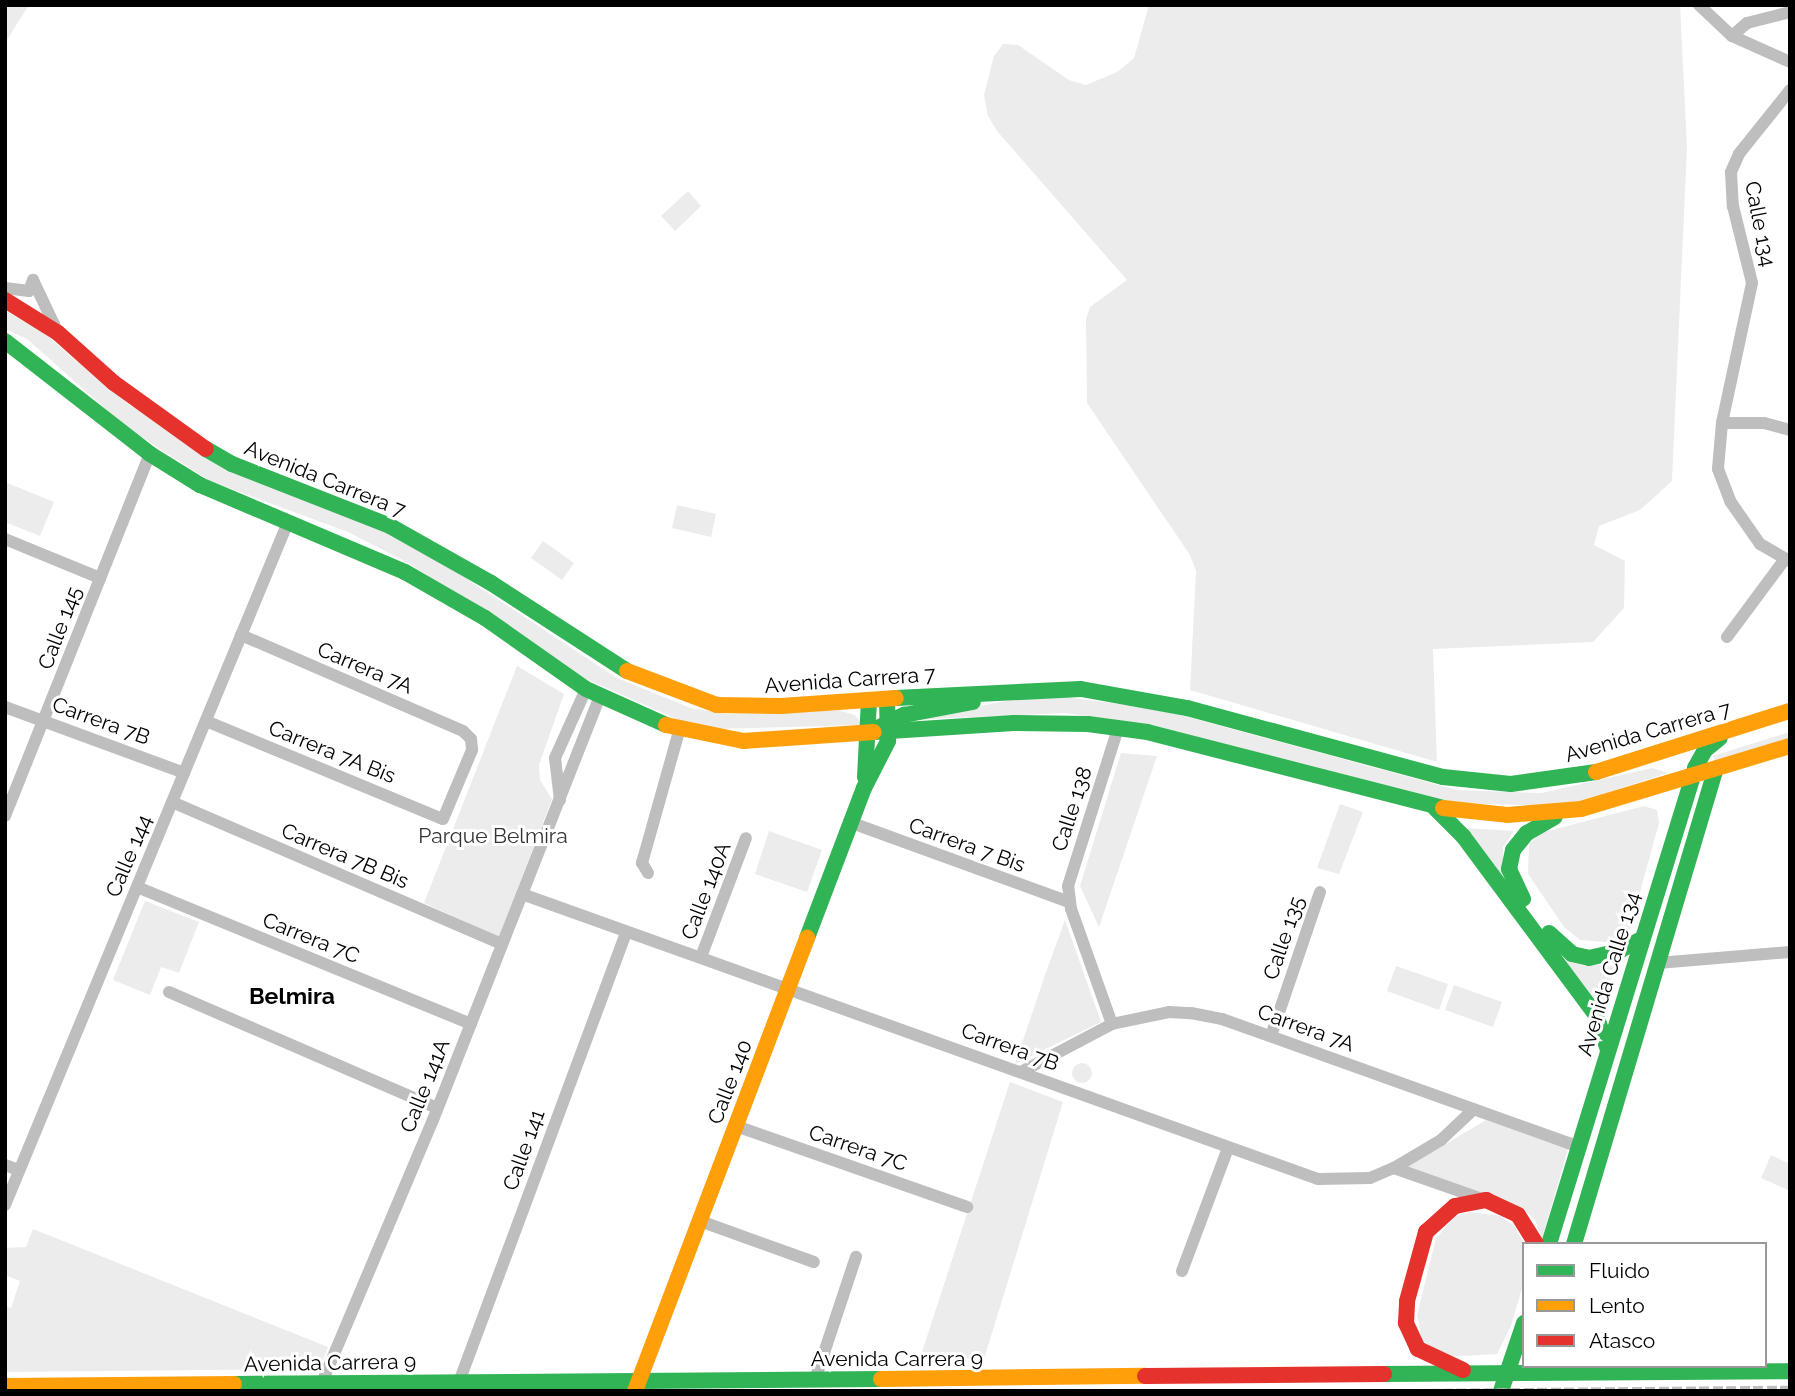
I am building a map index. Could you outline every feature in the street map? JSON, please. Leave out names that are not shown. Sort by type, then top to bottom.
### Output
[{"type":"main road","name":"Avenida Carrera 7","points":[[5,300],[58,333],[114,383],[200,446],[232,464],[354,509],[436,549],[633,675],[677,694],[740,708],[1059,687],[1130,696],[1469,782],[1571,779],[1790,711]]},
{"type":"main road","points":[[5,341],[149,454],[200,485],[445,593],[593,693],[679,731],[743,741],[870,733],[889,727],[1041,723],[1118,728],[1435,808],[1498,814],[1563,813],[1790,746]]},
{"type":"main road","points":[[889,727],[910,713],[961,707],[997,691]]},
{"type":"main road","name":"Calle 140","points":[[637,1386],[889,727],[887,699]]},
{"type":"main road","name":"Calle 140","points":[[864,788],[870,733],[869,700]]},
{"type":"main road","name":"Avenida Calle 134","points":[[1550,1242],[1692,776],[1704,750],[1730,730]]},
{"type":"main road","points":[[1648,757],[1671,762],[1692,776],[1708,796]]},
{"type":"main road","name":"Avenida Calle 134","points":[[1575,1242],[1716,769]]},
{"type":"main road","points":[[1435,808],[1463,836],[1596,1015],[1608,1049]]},
{"type":"main road","points":[[1563,813],[1518,841],[1509,869],[1518,891],[1572,954],[1596,958],[1642,939]]},
{"type":"main road","points":[[1482,1375],[1437,1361],[1418,1349],[1406,1322],[1407,1301],[1426,1232],[1455,1206],[1486,1200],[1518,1215],[1535,1242]]},
{"type":"main road","points":[[1501,1391],[1522,1329]]},
{"type":"main road","points":[[1629,1368],[1643,1372]]},
{"type":"main road","points":[[1531,1391],[1536,1370]]},
{"type":"main road","name":"Avenida Carrera 9","points":[[5,1386],[458,1382],[637,1386],[815,1380],[1507,1375],[1536,1370],[1790,1371]]},
{"type":"street","points":[[1699,5],[1732,36],[1790,62]]},
{"type":"street","points":[[1732,36],[1747,23],[1790,12]]},
{"type":"street","name":"Calle 134","points":[[1787,560],[1760,544],[1730,501],[1718,469],[1722,423],[1752,283],[1733,206],[1731,172],[1739,154],[1790,90]]},
{"type":"street","points":[[5,288],[29,291],[33,280],[58,333]]},
{"type":"street","points":[[1722,423],[1764,423],[1790,430]]},
{"type":"street","name":"Calle 145","points":[[5,816],[149,454]]},
{"type":"street","name":"Calle 144","points":[[5,1205],[288,522]]},
{"type":"street","points":[[5,539],[100,578]]},
{"type":"street","points":[[1727,637],[1787,560]]},
{"type":"street","name":"Carrera 7A","points":[[241,635],[463,731],[471,739],[472,750],[443,819]]},
{"type":"street","name":"Calle 141A","points":[[560,801],[555,758],[593,693]]},
{"type":"street","name":"Calle 141A","points":[[321,1385],[437,1108],[560,801],[593,693]]},
{"type":"street","name":"Carrera 7B","points":[[5,706],[184,773]]},
{"type":"street","name":"Carrera 7A Bis","points":[[206,721],[443,819]]},
{"type":"street","name":"Calle 138","points":[[1069,902],[1070,877],[1118,728]]},
{"type":"street","points":[[648,873],[642,863],[679,731]]},
{"type":"street","name":"Carrera 7B Bis","points":[[172,802],[502,944]]},
{"type":"street","name":"Carrera 7 Bis","points":[[852,823],[1069,902]]},
{"type":"street","name":"Calle 140A","points":[[701,957],[746,838]]},
{"type":"street","name":"Carrera 7C","points":[[137,887],[471,1024]]},
{"type":"street","name":"Calle 135","points":[[1271,1036],[1320,892]]},
{"type":"street","name":"Carrera 7B","points":[[522,894],[789,986],[1318,1179],[1370,1178],[1394,1168],[1441,1140],[1474,1109]]},
{"type":"street","points":[[1069,902],[1112,1024]]},
{"type":"street","name":"Calle 141","points":[[458,1382],[626,932]]},
{"type":"street","points":[[1658,963],[1790,952]]},
{"type":"street","points":[[169,992],[437,1108]]},
{"type":"street","name":"Carrera 7A","points":[[1021,1072],[1112,1024],[1169,1012],[1191,1013],[1271,1036],[1579,1147]]},
{"type":"street","name":"Carrera 7C","points":[[736,1126],[967,1207]]},
{"type":"street","points":[[1182,1271],[1228,1148]]},
{"type":"street","points":[[5,1165],[19,1170]]},
{"type":"street","points":[[1394,1168],[1486,1200]]},
{"type":"street","points":[[700,1221],[814,1262]]},
{"type":"street","points":[[815,1380],[856,1257]]},
{"type":"green space","points":[[5,5],[29,5],[5,43]]},
{"type":"green space","points":[[1149,5],[1680,5],[1687,147],[1672,481],[1640,510],[1599,526],[1594,545],[1625,561],[1624,608],[1593,642],[1433,649],[1437,762],[1190,690],[1196,571],[1190,555],[1087,403],[1086,319],[1090,307],[1127,280],[997,131],[988,116],[984,95],[994,56],[1003,44],[1018,45],[1069,80],[1086,85],[1117,72],[1134,58]]},
{"type":"green space","points":[[688,191],[701,206],[675,231],[661,216]]},
{"type":"green space","points":[[5,311],[41,331],[129,405],[423,550],[617,678],[691,708],[726,714],[838,710],[855,715],[862,725],[714,729],[681,721],[584,678],[410,564],[348,532],[210,481],[126,427],[27,339],[5,329]]},
{"type":"green space","points":[[5,482],[54,502],[40,536],[5,522]]},
{"type":"green space","points":[[677,505],[716,514],[711,537],[672,528]]},
{"type":"green space","points":[[543,541],[574,563],[562,580],[531,558]]},
{"type":"green space","name":"Parque Belmira","points":[[517,666],[564,694],[539,765],[540,780],[552,799],[499,937],[424,903]]},
{"type":"green space","points":[[1058,696],[1158,709],[1457,790],[1541,793],[1652,768],[1668,773],[1565,806],[1447,803],[1112,719],[1065,713],[908,720],[1025,697]]},
{"type":"green space","points":[[1790,732],[1790,739],[1715,762],[1713,756]]},
{"type":"green space","points":[[1121,753],[1157,756],[1099,927],[1080,886]]},
{"type":"green space","points":[[1340,804],[1363,812],[1339,874],[1317,868]]},
{"type":"green space","points":[[1644,806],[1657,810],[1659,823],[1629,932],[1605,942],[1580,940],[1564,927],[1528,874],[1529,843],[1544,832]]},
{"type":"green space","points":[[1464,828],[1514,831],[1503,847],[1503,879]]},
{"type":"green space","points":[[769,831],[822,850],[807,892],[755,874]]},
{"type":"green space","points":[[145,901],[199,922],[179,973],[161,967],[150,995],[113,980]]},
{"type":"green space","points":[[1065,920],[1101,1022],[1015,1064],[1045,975]]},
{"type":"green space","points":[[1561,954],[1585,966],[1616,963],[1601,1014]]},
{"type":"green space","points":[[1396,966],[1448,984],[1439,1010],[1387,991]]},
{"type":"green space","points":[[1454,985],[1502,1002],[1493,1027],[1445,1010]]},
{"type":"green space","points":[[1082,1063],[1089,1066],[1092,1073],[1089,1080],[1082,1083],[1075,1080],[1072,1073],[1075,1066]]},
{"type":"green space","points":[[1010,1082],[1063,1102],[984,1359],[920,1358]]},
{"type":"green space","points":[[1486,1120],[1568,1149],[1542,1239],[1535,1220],[1523,1209],[1407,1167]]},
{"type":"green space","points":[[1771,1155],[1790,1164],[1790,1191],[1761,1178]]},
{"type":"green space","points":[[1471,1212],[1501,1216],[1515,1227],[1523,1242],[1522,1289],[1511,1326],[1497,1354],[1443,1357],[1422,1340],[1417,1315],[1436,1238],[1456,1216]]},
{"type":"green space","points":[[33,1229],[328,1347],[320,1369],[5,1372],[5,1306],[11,1308],[20,1281],[5,1275],[5,1248],[26,1247]]},
{"type":"railway","points":[[1416,1391],[1790,1388]]},
{"type":"traffic: fast","points":[[5,341],[150,454],[200,485],[405,572],[485,618],[586,689],[666,725]]},
{"type":"traffic: fast","points":[[206,449],[232,464],[390,526],[491,583],[627,671]]},
{"type":"traffic: fast","points":[[896,698],[1081,689],[1187,708],[1443,777],[1511,784],[1596,772]]},
{"type":"traffic: fast","points":[[807,938],[864,788],[888,741],[887,699]]},
{"type":"traffic: fast","points":[[865,777],[869,700]]},
{"type":"traffic: fast","points":[[874,730],[904,715],[973,702]]},
{"type":"traffic: fast","points":[[874,732],[1014,723],[1088,724],[1147,732],[1443,808]]},
{"type":"traffic: fast","points":[[1550,1242],[1695,768],[1705,750],[1720,738]]},
{"type":"traffic: fast","points":[[1575,1242],[1716,769]]},
{"type":"traffic: fast","points":[[1435,808],[1463,836],[1596,1015],[1608,1049]]},
{"type":"traffic: fast","points":[[1523,899],[1509,869],[1513,850],[1527,833],[1555,817]]},
{"type":"traffic: fast","points":[[1549,933],[1572,954],[1589,958],[1619,951],[1642,939]]},
{"type":"traffic: fast","points":[[1501,1391],[1522,1329]]},
{"type":"traffic: fast","points":[[1384,1374],[1790,1371]]},
{"type":"traffic: fast","points":[[234,1384],[881,1379]]},
{"type":"traffic: slow","points":[[627,671],[717,705],[781,706],[896,698]]},
{"type":"traffic: slow","points":[[1596,772],[1790,711]]},
{"type":"traffic: slow","points":[[666,725],[743,741],[874,732]]},
{"type":"traffic: slow","points":[[1443,808],[1507,815],[1581,809],[1790,746]]},
{"type":"traffic: slow","points":[[635,1391],[807,938]]},
{"type":"traffic: slow","points":[[881,1379],[1145,1376]]},
{"type":"traffic: slow","points":[[5,1386],[234,1384]]},
{"type":"traffic: jam","points":[[5,300],[58,333],[114,383],[206,449]]},
{"type":"traffic: jam","points":[[1463,1370],[1418,1349],[1406,1323],[1407,1301],[1426,1232],[1455,1206],[1486,1200],[1518,1215],[1535,1242]]},
{"type":"traffic: jam","points":[[1145,1376],[1384,1374]]},
{"type":"district","name":"Belmira","points":[[292,996]]}]
